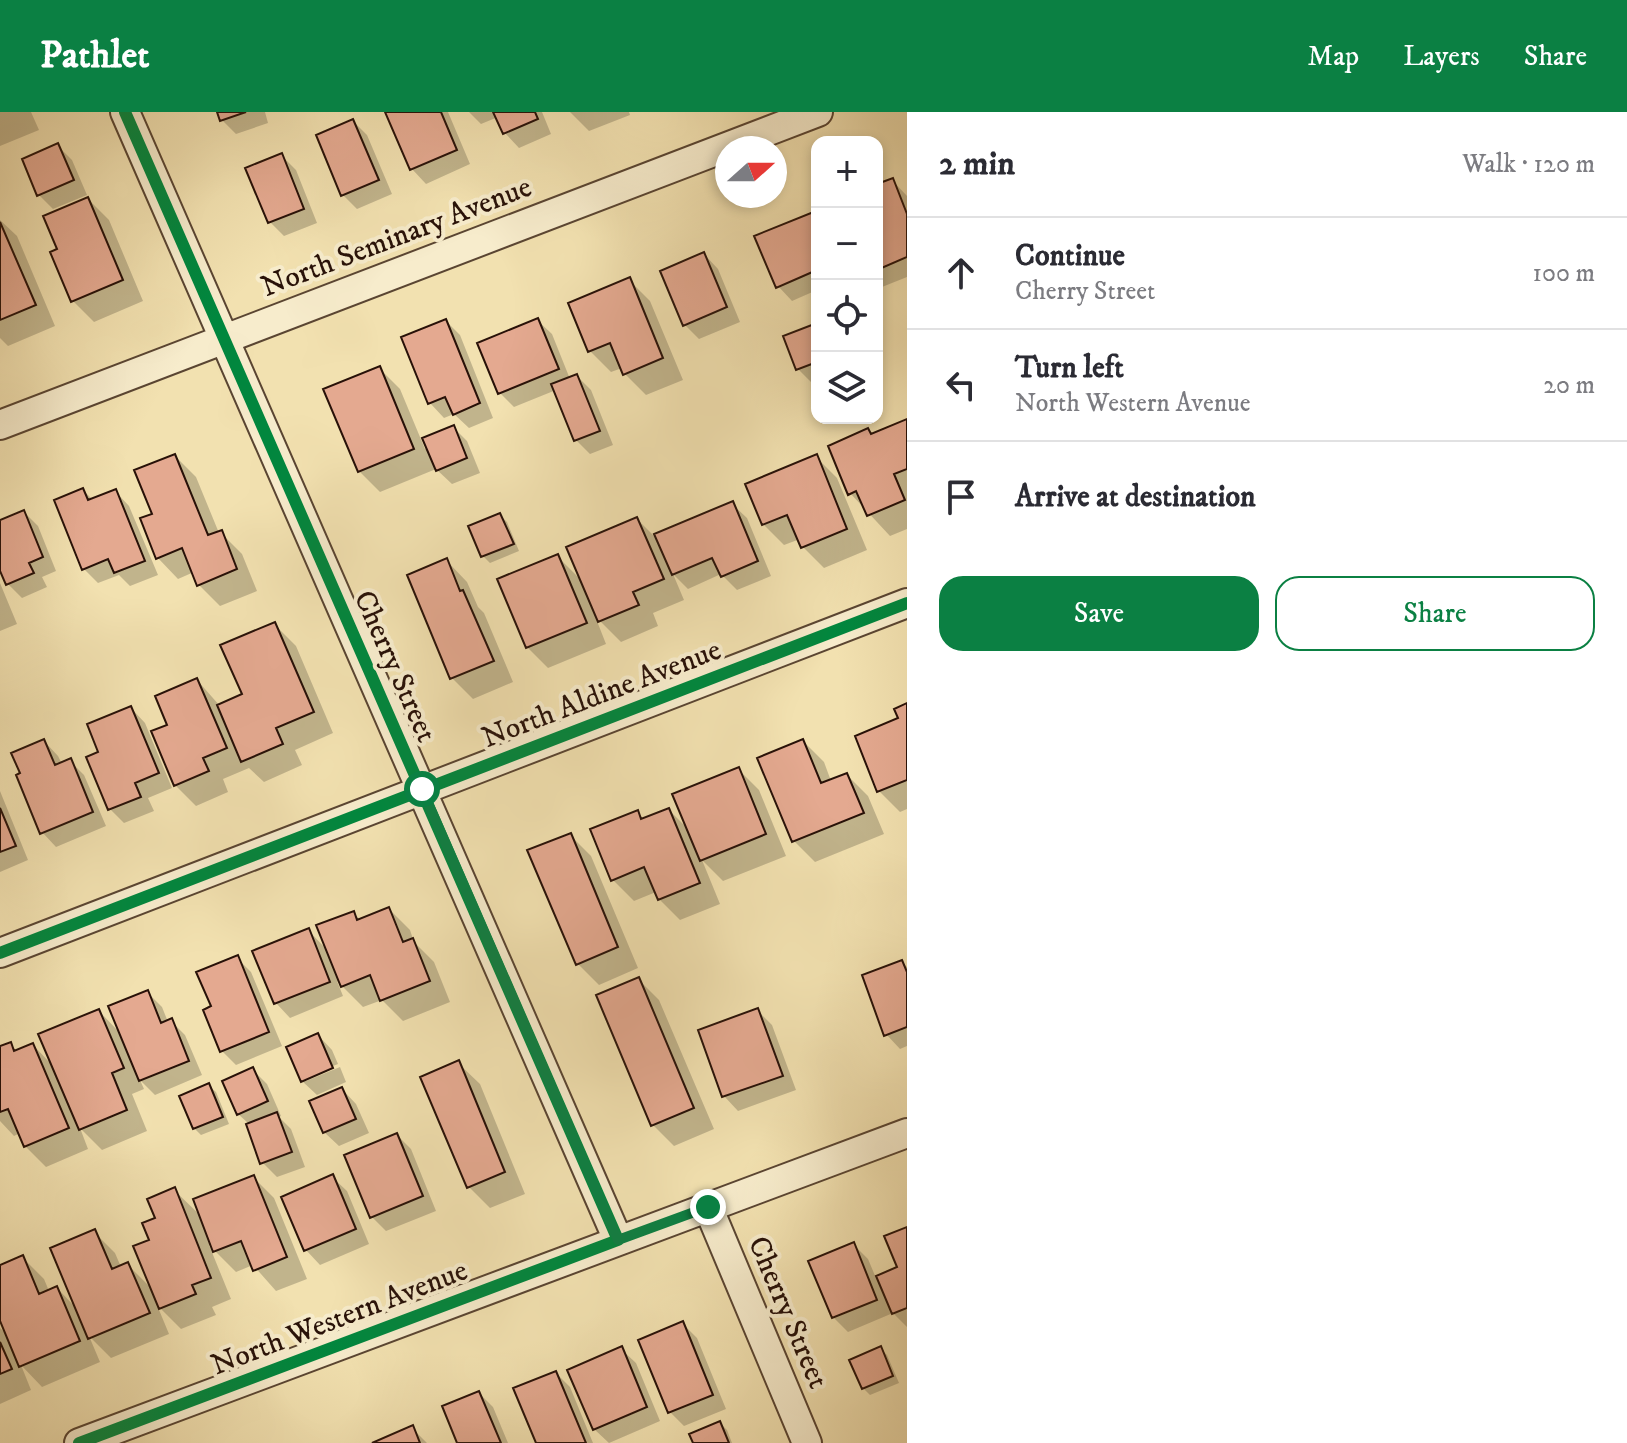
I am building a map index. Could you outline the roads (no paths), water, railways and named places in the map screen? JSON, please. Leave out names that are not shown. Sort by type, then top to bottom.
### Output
[{"type":"street","name":"Cherry Street","points":[[125,112],[618,1240]]},
{"type":"street","name":"North Seminary Avenue","points":[[0,425],[818,112]]},
{"type":"street","name":"North Aldine Avenue","points":[[0,953],[907,603]]},
{"type":"street","name":"North Western Avenue","points":[[79,1443],[907,1133]]},
{"type":"street","name":"Cherry Street","points":[[708,1207],[807,1443]]}]
